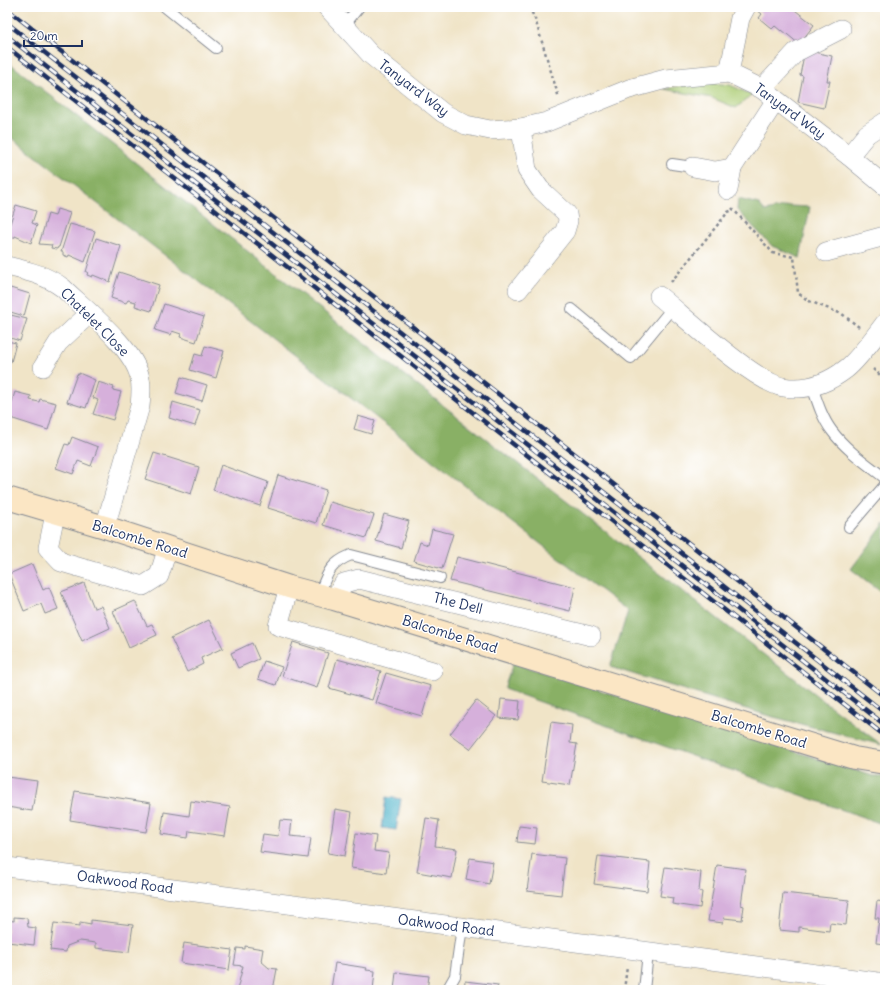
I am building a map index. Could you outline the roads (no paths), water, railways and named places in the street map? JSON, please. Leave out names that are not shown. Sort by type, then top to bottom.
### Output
[{"type":"main road","name":"Balcombe Road","points":[[10,501],[104,527],[289,587],[327,597],[854,758],[885,763]]},
{"type":"street","name":"Tanyard Way","points":[[327,7],[371,55],[443,113],[466,125],[490,130],[521,128],[564,116],[630,89],[666,79],[729,73],[762,89],[849,156],[885,186]]},
{"type":"street","points":[[729,73],[740,18],[746,7]]},
{"type":"street","points":[[762,89],[796,52],[841,29]]},
{"type":"street","points":[[728,190],[732,168],[776,100]]},
{"type":"street","points":[[849,156],[868,134],[885,122]]},
{"type":"street","points":[[518,290],[565,231],[568,221],[567,214],[540,189],[527,170],[521,128]]},
{"type":"street","points":[[693,167],[716,171],[732,168]]},
{"type":"street","points":[[826,252],[885,236]]},
{"type":"street","name":"Chatelet Close","points":[[7,266],[40,274],[63,288],[126,348],[140,377],[142,391],[140,406],[104,527]]},
{"type":"street","points":[[666,302],[758,376],[784,387],[812,386],[826,382],[847,369],[885,324]]},
{"type":"street","points":[[43,367],[58,343],[89,314]]},
{"type":"street","points":[[55,514],[48,548],[61,562],[143,586],[158,576],[168,547]]},
{"type":"street","name":"The Dell","points":[[327,597],[344,583],[359,579],[591,636]]},
{"type":"street","points":[[289,587],[278,626],[433,671]]},
{"type":"street","name":"Oakwood Road","points":[[7,867],[648,953],[885,983]]},
{"type":"lane","points":[[166,7],[216,48]]},
{"type":"lane","points":[[344,26],[359,7]]},
{"type":"lane","points":[[672,164],[693,167]]},
{"type":"lane","points":[[572,310],[631,358],[666,302]]},
{"type":"lane","points":[[812,386],[831,431],[843,445],[885,478]]},
{"type":"lane","points":[[849,527],[885,485]]},
{"type":"lane","points":[[327,597],[327,573],[338,560],[350,555],[440,578]]},
{"type":"lane","points":[[447,990],[455,976],[462,927]]},
{"type":"lane","points":[[644,990],[648,953]]},
{"type":"water","points":[[386,797],[401,799],[396,830],[382,828]]},
{"type":"railway","points":[[7,9],[885,697]]},
{"type":"railway","points":[[7,23],[885,713]]},
{"type":"railway","points":[[7,36],[885,725]]},
{"type":"railway","points":[[7,47],[885,736]]}]
